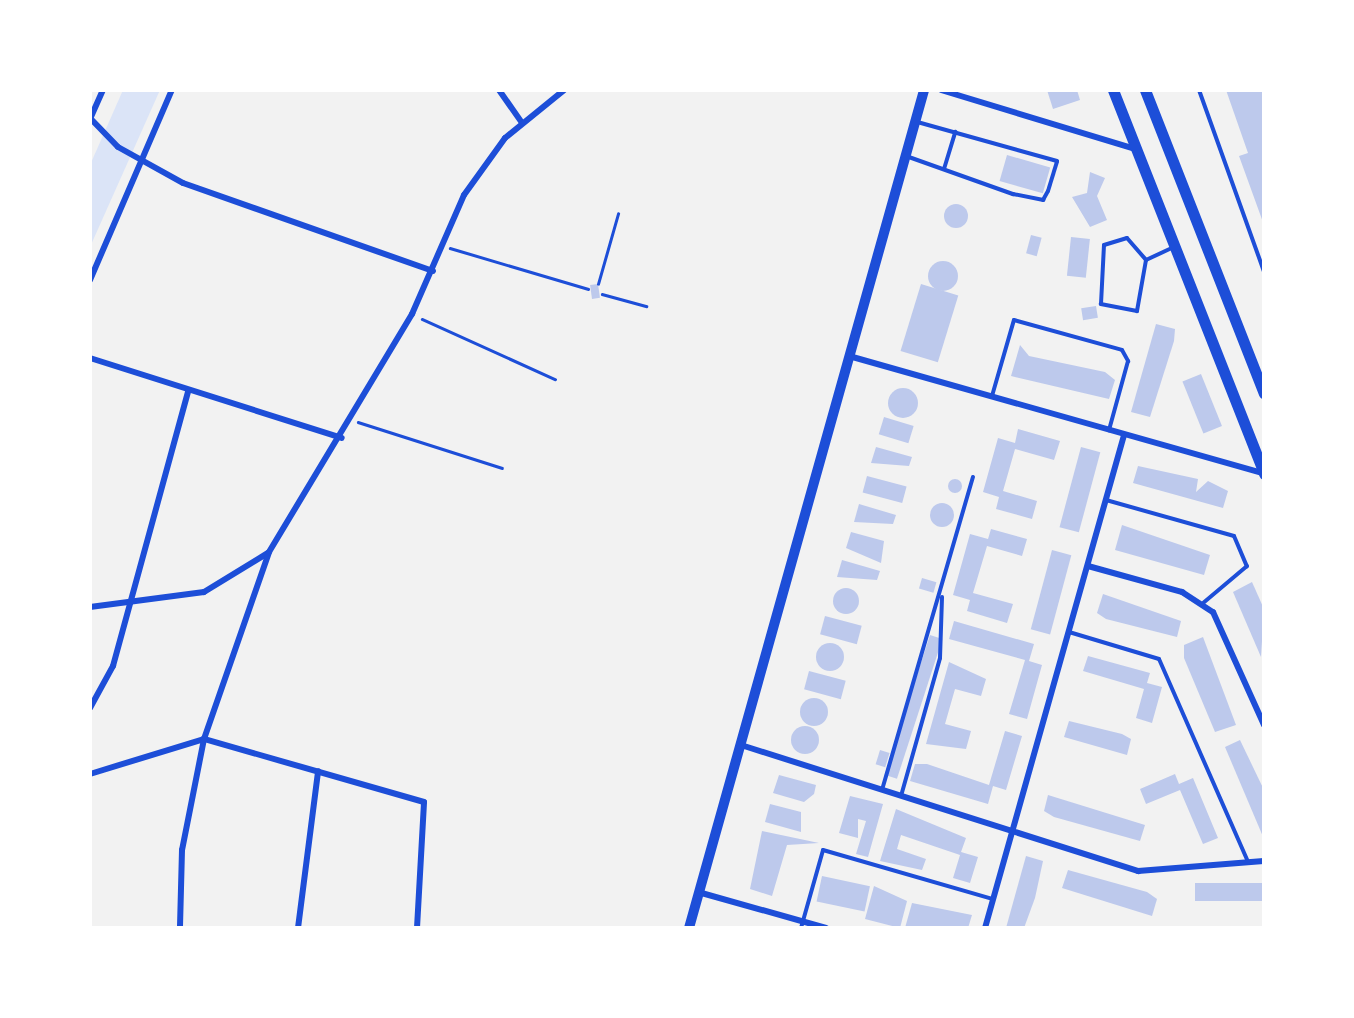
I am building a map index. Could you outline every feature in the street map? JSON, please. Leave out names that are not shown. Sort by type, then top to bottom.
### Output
[{"type":"main road","points":[[688,928],[924,90]]},
{"type":"main road","points":[[1113,90],[1170,249],[1264,474]]},
{"type":"main road","points":[[1145,90],[1264,394]]},
{"type":"street","points":[[103,90],[90,118],[141,160],[226,200],[433,271]]},
{"type":"street","points":[[90,280],[172,90]]},
{"type":"street","points":[[499,90],[521,121]]},
{"type":"street","points":[[180,928],[182,850],[204,739],[269,552],[342,438],[412,314],[475,175],[521,121],[564,90]]},
{"type":"street","points":[[941,90],[1132,148]]},
{"type":"street","points":[[849,356],[1264,474]]},
{"type":"street","points":[[90,358],[342,438]]},
{"type":"street","points":[[90,708],[113,666],[188,391]]},
{"type":"street","points":[[985,928],[1124,436]]},
{"type":"street","points":[[90,607],[127,607],[225,584],[269,552]]},
{"type":"street","points":[[1088,566],[1203,603],[1222,625],[1264,726]]},
{"type":"street","points":[[90,774],[204,739],[429,808],[417,928]]},
{"type":"street","points":[[740,745],[1150,873],[1264,861]]},
{"type":"street","points":[[298,928],[318,771]]},
{"type":"street","points":[[698,892],[802,925],[826,928]]},
{"type":"lane","points":[[1199,90],[1264,272]]},
{"type":"lane","points":[[906,156],[1013,194],[1043,200],[1057,161],[916,121]]},
{"type":"lane","points":[[944,169],[954,132]]},
{"type":"lane","points":[[1127,238],[1146,260],[1137,311],[1101,304],[1104,244],[1127,238]]},
{"type":"lane","points":[[1146,260],[1170,249]]},
{"type":"lane","points":[[992,396],[1014,320],[1122,350],[1128,361],[1108,431]]},
{"type":"lane","points":[[882,790],[942,595],[973,477]]},
{"type":"lane","points":[[1106,500],[1234,536],[1247,566],[1203,603]]},
{"type":"lane","points":[[901,796],[940,658],[942,595]]},
{"type":"lane","points":[[1069,632],[1159,659],[1248,864]]},
{"type":"lane","points":[[802,925],[823,850],[993,900]]},
{"type":"path","points":[[598,284],[618,214]]},
{"type":"path","points":[[444,246],[588,289]]},
{"type":"path","points":[[602,294],[646,306]]},
{"type":"path","points":[[412,314],[555,379]]},
{"type":"path","points":[[352,420],[502,468]]},
{"type":"shaded area","points":[[123,90],[160,90],[90,247],[90,165]]},
{"type":"building","points":[[1047,90],[1077,90],[1080,100],[1053,109]]},
{"type":"building","points":[[1226,90],[1264,90],[1264,225],[1239,156],[1248,153]]},
{"type":"building","points":[[1007,155],[1050,167],[1043,193],[1000,181]]},
{"type":"building","points":[[1090,172],[1105,178],[1097,196],[1107,220],[1090,227],[1072,197],[1087,193]]},
{"type":"building","points":[[956,204],[965,207],[965,225],[956,228],[947,225],[944,216],[947,207]]},
{"type":"building","points":[[1031,235],[1042,238],[1037,256],[1026,253]]},
{"type":"building","points":[[1071,237],[1090,239],[1086,278],[1067,276]]},
{"type":"building","points":[[943,261],[954,265],[958,276],[954,287],[943,291],[932,287],[928,276],[932,265]]},
{"type":"building","points":[[598,284],[600,298],[592,299],[590,285]]},
{"type":"building","points":[[921,284],[958,295],[938,362],[901,351]]},
{"type":"building","points":[[1096,306],[1098,318],[1083,320],[1081,308]]},
{"type":"building","points":[[1156,324],[1175,329],[1150,417],[1131,412]]},
{"type":"building","points":[[1020,345],[1029,356],[1105,372],[1115,380],[1109,399],[1011,376]]},
{"type":"building","points":[[1201,374],[1222,426],[1203,433],[1182,381]]},
{"type":"building","points":[[903,388],[913,393],[918,403],[913,413],[903,418],[893,413],[888,403],[893,393]]},
{"type":"building","points":[[884,417],[914,426],[908,443],[879,434]]},
{"type":"building","points":[[1018,429],[1060,441],[1054,460],[1015,449],[1003,491],[1037,501],[1032,519],[996,509],[999,497],[983,492],[998,438],[1015,443]]},
{"type":"building","points":[[876,447],[912,457],[909,466],[871,463]]},
{"type":"building","points":[[1081,447],[1100,452],[1079,532],[1060,527]]},
{"type":"building","points":[[1138,466],[1198,479],[1196,492],[1208,481],[1228,491],[1223,508],[1133,483]]},
{"type":"building","points":[[867,476],[907,487],[902,503],[863,492]]},
{"type":"building","points":[[955,479],[962,486],[955,493],[948,486]]},
{"type":"building","points":[[942,503],[954,515],[942,527],[930,515]]},
{"type":"building","points":[[859,504],[896,515],[893,524],[854,522]]},
{"type":"building","points":[[1122,525],[1210,555],[1204,575],[1115,550]]},
{"type":"building","points":[[991,529],[1027,539],[1022,556],[987,546],[973,593],[1013,604],[1007,623],[967,611],[970,600],[953,595],[970,534],[988,539]]},
{"type":"building","points":[[851,532],[884,541],[881,563],[846,548]]},
{"type":"building","points":[[1052,550],[1071,555],[1050,634],[1031,629]]},
{"type":"building","points":[[842,560],[880,571],[877,580],[837,577]]},
{"type":"building","points":[[922,578],[936,582],[933,593],[919,589]]},
{"type":"building","points":[[1252,582],[1264,609],[1261,657],[1233,592]]},
{"type":"building","points":[[846,588],[855,592],[859,601],[855,610],[846,614],[837,610],[833,601],[837,592]]},
{"type":"building","points":[[1103,594],[1181,621],[1177,637],[1106,619],[1097,613]]},
{"type":"building","points":[[825,616],[862,626],[857,644],[820,634]]},
{"type":"building","points":[[954,621],[1034,644],[1029,661],[1042,665],[1027,719],[1009,714],[1025,660],[949,639]]},
{"type":"building","points":[[930,635],[942,639],[897,779],[885,775]]},
{"type":"building","points":[[1203,637],[1236,725],[1215,732],[1184,658],[1184,645]]},
{"type":"building","points":[[830,643],[840,647],[844,657],[840,667],[830,671],[820,667],[816,657],[820,647]]},
{"type":"building","points":[[1088,656],[1150,673],[1147,683],[1162,687],[1152,723],[1136,718],[1144,689],[1083,671]]},
{"type":"building","points":[[949,662],[986,679],[981,696],[955,689],[945,724],[971,731],[966,749],[926,744]]},
{"type":"building","points":[[809,671],[846,681],[841,699],[804,689]]},
{"type":"building","points":[[814,698],[824,702],[828,712],[824,722],[814,726],[804,722],[800,712],[804,702]]},
{"type":"building","points":[[1069,721],[1131,739],[1127,755],[1064,737]]},
{"type":"building","points":[[805,726],[815,730],[819,740],[815,750],[805,754],[795,750],[791,740],[795,730]]},
{"type":"building","points":[[1005,731],[1022,736],[1006,790],[993,786],[988,804],[910,781],[915,764],[927,764],[989,785]]},
{"type":"building","points":[[1240,740],[1264,790],[1264,839],[1225,747]]},
{"type":"building","points":[[880,750],[890,753],[885,767],[876,764]]},
{"type":"building","points":[[1175,774],[1179,784],[1193,778],[1218,838],[1203,844],[1180,790],[1146,804],[1140,789]]},
{"type":"building","points":[[779,775],[816,785],[814,794],[804,802],[773,793]]},
{"type":"building","points":[[1048,795],[1145,825],[1140,841],[1054,817],[1044,811]]},
{"type":"building","points":[[850,796],[883,804],[868,857],[856,854],[866,821],[858,819],[858,838],[839,833]]},
{"type":"building","points":[[770,804],[801,812],[801,832],[765,822]]},
{"type":"building","points":[[896,809],[966,838],[961,852],[978,857],[970,883],[953,878],[960,855],[901,835],[897,849],[926,859],[922,870],[880,861]]},
{"type":"building","points":[[762,831],[819,843],[787,845],[772,896],[750,889]]},
{"type":"building","points":[[1026,856],[1043,861],[1035,898],[1024,928],[1006,928]]},
{"type":"building","points":[[1068,870],[1147,892],[1157,899],[1152,916],[1062,888]]},
{"type":"building","points":[[822,876],[870,886],[865,912],[817,901]]},
{"type":"building","points":[[1195,883],[1264,883],[1264,901],[1195,901]]},
{"type":"building","points":[[874,886],[907,901],[900,928],[865,919]]},
{"type":"building","points":[[912,903],[972,915],[968,928],[905,928]]}]
